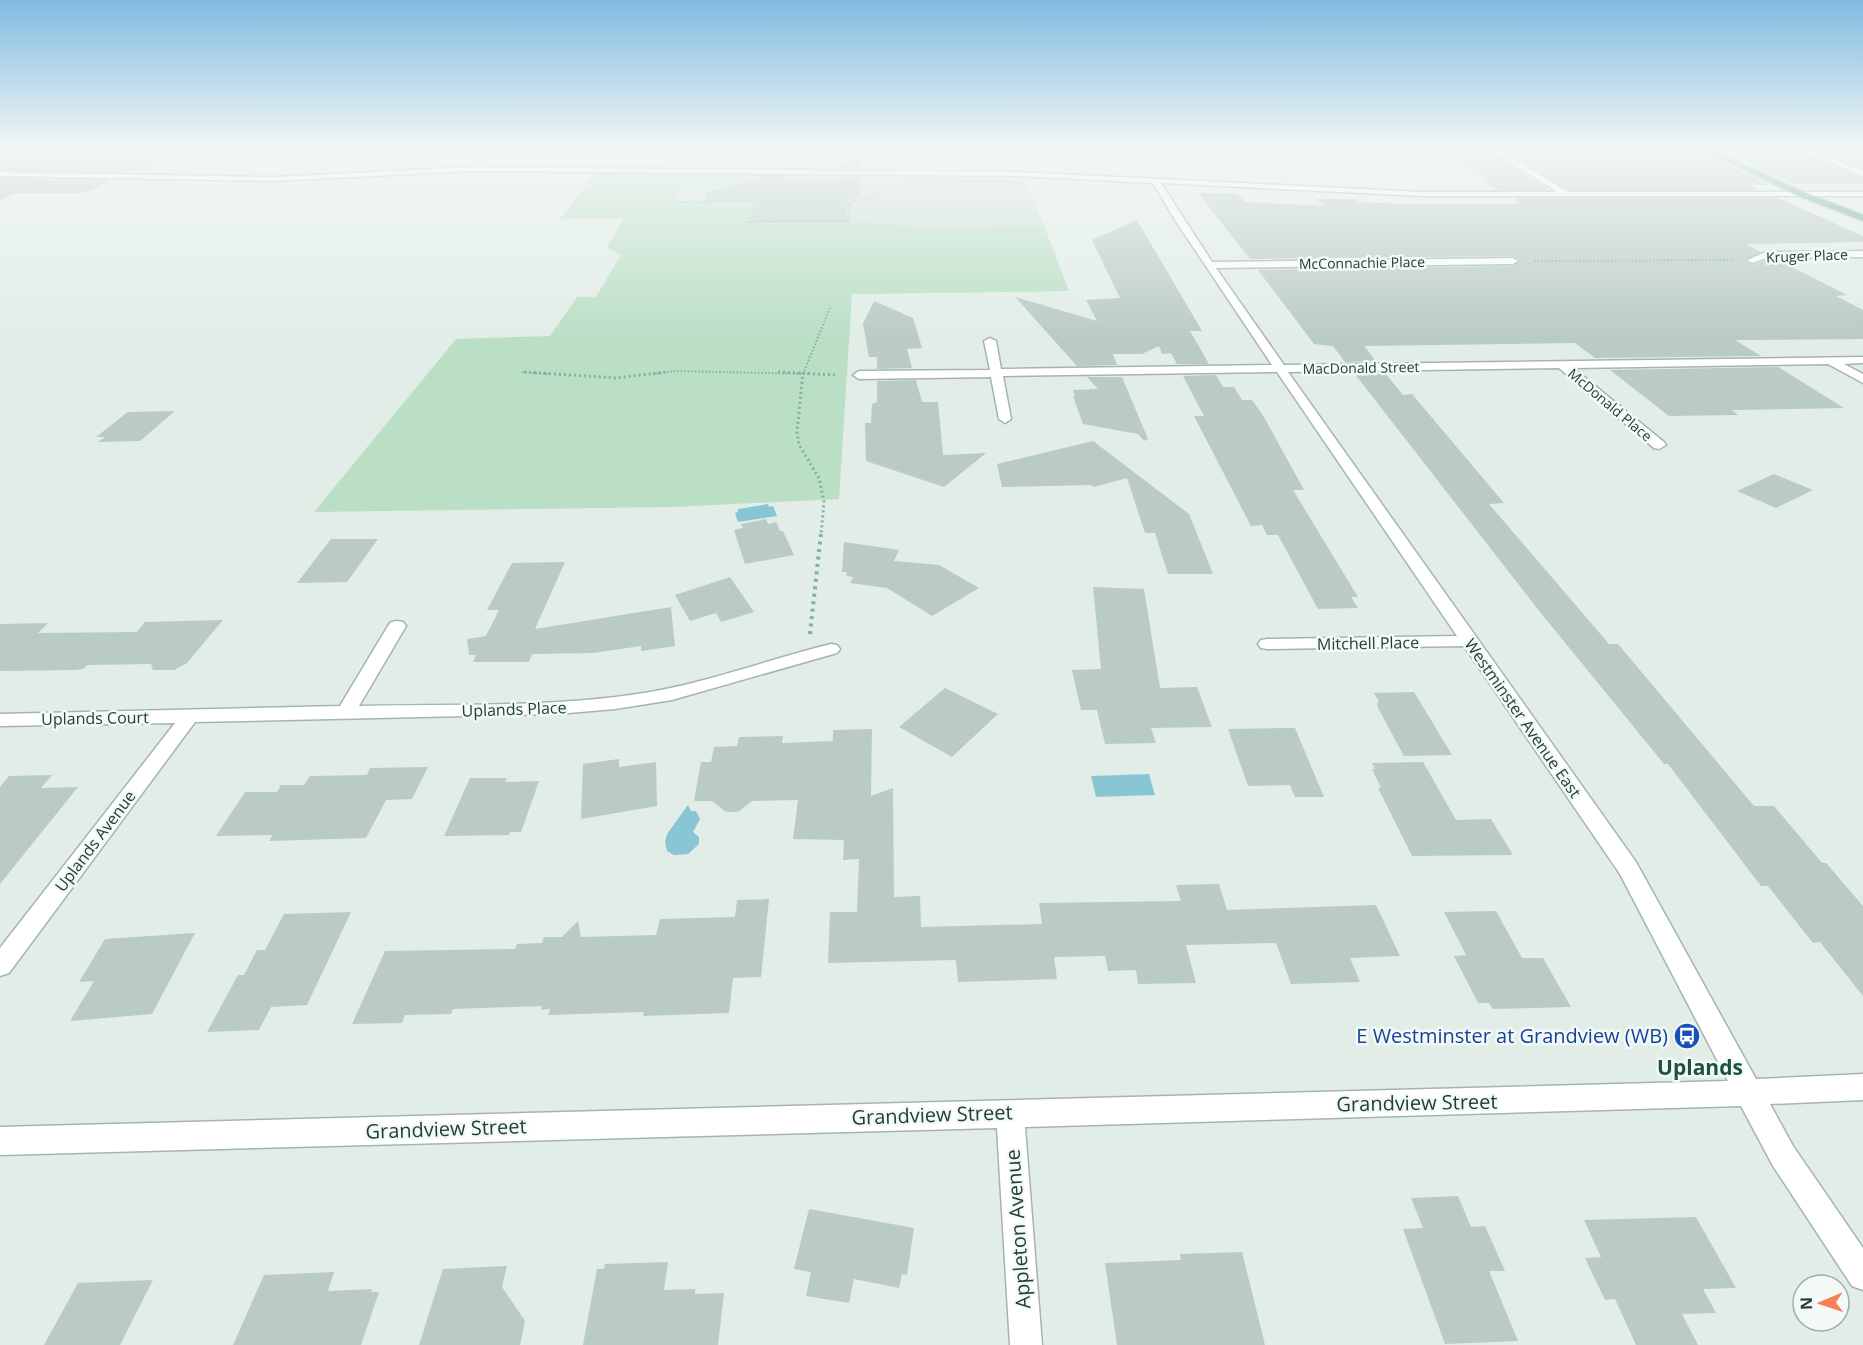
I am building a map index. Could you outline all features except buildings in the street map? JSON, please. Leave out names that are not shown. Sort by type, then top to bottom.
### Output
[{"type":"main road","points":[[1847,212],[1863,218]]},
{"type":"street","name":"Westminster Avenue East","points":[[1174,212],[1294,389],[1628,868],[1783,1156],[1863,1275]]},
{"type":"street","name":"Kruger Place","points":[[1752,260],[1766,255],[1863,254]]},
{"type":"street","name":"McConnachie Place","points":[[1211,265],[1513,261]]},
{"type":"street","points":[[990,341],[1005,419]]},
{"type":"street","name":"MacDonald Street","points":[[859,375],[1863,360]]},
{"type":"street","points":[[1830,361],[1863,379]]},
{"type":"street","name":"McDonald Place","points":[[1562,365],[1659,445]]},
{"type":"street","points":[[345,713],[397,626]]},
{"type":"street","name":"Mitchell Place","points":[[1267,644],[1469,641]]},
{"type":"street","name":"Uplands Place","points":[[190,716],[558,708],[603,705],[651,698],[705,686],[831,649]]},
{"type":"street","name":"Uplands Court","points":[[0,720],[190,716]]},
{"type":"street","name":"Uplands Avenue","points":[[0,966],[190,716]]},
{"type":"street","name":"Grandview Street","points":[[0,1141],[1653,1097],[1863,1087]]},
{"type":"street","name":"Appleton Avenue","points":[[1010,1113],[1026,1345]]},
{"type":"path","points":[[751,212],[748,222],[848,221],[849,212]]},
{"type":"path","points":[[1513,261],[1752,260]]},
{"type":"path","points":[[808,656],[824,502],[819,478],[799,445],[797,432],[806,362],[830,308]]},
{"type":"path","points":[[522,372],[617,378],[675,372],[754,371],[859,375]]},
{"type":"shaded area","points":[[566,212],[1039,212],[1069,291],[596,297],[621,255],[607,247],[624,219],[560,219]]},
{"type":"green space","points":[[566,212],[749,212],[746,222],[849,221],[924,228],[1044,226],[1069,291],[852,294],[839,499],[673,507],[314,512],[456,339],[550,336],[577,297],[596,297],[621,255],[607,247],[624,219],[560,219]]},
{"type":"water","points":[[768,504],[769,507],[773,506],[777,516],[738,522],[735,513],[738,509]]},
{"type":"water","points":[[1149,774],[1155,795],[1096,797],[1091,776]]},
{"type":"water","points":[[688,805],[691,811],[696,811],[700,819],[693,832],[699,837],[699,844],[688,854],[674,855],[667,851],[665,842],[667,834]]},
{"type":"place","name":"E Westminster at Grandview (WB)","points":[[1687,1036]]},
{"type":"district","name":"Uplands","points":[[1700,1068]]}]
